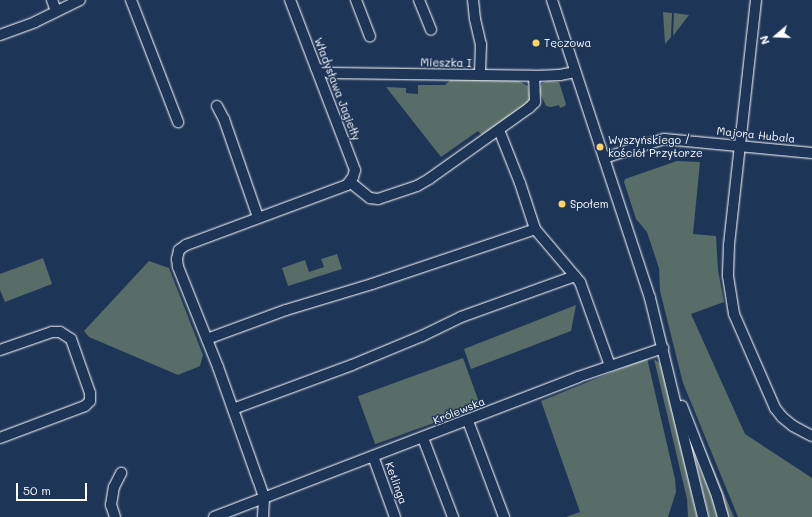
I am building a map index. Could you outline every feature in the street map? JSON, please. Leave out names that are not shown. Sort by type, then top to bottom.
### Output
[{"type":"street","points":[[52,0],[56,11]]},
{"type":"street","points":[[0,35],[35,22],[80,0]]},
{"type":"street","points":[[131,0],[178,122]]},
{"type":"street","name":"Władysława Jagiełły","points":[[290,0],[355,170],[348,184]]},
{"type":"street","points":[[356,0],[370,36]]},
{"type":"street","points":[[419,0],[431,30]]},
{"type":"street","points":[[473,0],[475,19],[481,44],[480,75]]},
{"type":"street","points":[[552,0],[650,298],[703,517]]},
{"type":"street","points":[[756,0],[728,252],[728,276],[734,314],[775,408],[782,417],[793,426],[812,436]]},
{"type":"street","name":"Mieszka I","points":[[316,68],[330,73],[534,76],[560,75],[575,72]]},
{"type":"street","points":[[263,517],[264,497],[207,339],[178,267],[177,259],[179,250],[186,245],[348,184],[370,198],[378,199],[410,188],[429,179],[499,130],[535,102],[534,76]]},
{"type":"street","points":[[217,106],[238,157],[258,217]]},
{"type":"street","points":[[499,130],[520,183],[535,229],[575,276],[582,289],[610,366]]},
{"type":"street","name":"Majora Hubala","points":[[604,158],[664,139],[812,153]]},
{"type":"street","points":[[207,339],[286,310],[372,284],[535,229]]},
{"type":"street","points":[[233,409],[352,365],[422,336],[461,316],[575,276]]},
{"type":"street","points":[[0,350],[52,332],[60,332],[68,336],[71,339],[90,393],[90,401],[85,406],[0,438]]},
{"type":"street","name":"Królewska","points":[[214,517],[610,366],[663,348]]},
{"type":"street","points":[[669,372],[717,496],[722,517]]},
{"type":"street","points":[[468,421],[504,517]]},
{"type":"street","points":[[423,438],[453,517]]},
{"type":"street","name":"Ketlinga","points":[[374,456],[395,517]]},
{"type":"street","points":[[115,517],[111,505],[114,487],[121,473]]},
{"type":"green space","points":[[663,12],[672,13],[671,37],[665,44]]},
{"type":"green space","points":[[674,13],[689,15],[673,36]]},
{"type":"green space","points":[[450,80],[517,80],[528,86],[530,97],[528,103],[483,136],[478,131],[441,157],[386,87],[406,88],[406,93],[418,94],[418,85],[445,85]]},
{"type":"green space","points":[[548,81],[559,82],[566,104],[565,106],[560,108],[559,105],[551,107],[546,106],[539,91],[542,83]]},
{"type":"green space","points":[[677,161],[700,162],[693,234],[716,236],[718,270],[724,302],[691,314],[745,434],[812,478],[812,517],[738,517],[683,383],[660,291],[659,268],[647,232],[636,219],[624,182],[625,179]]},
{"type":"green space","points":[[337,254],[342,269],[288,286],[282,268],[305,260],[309,272],[324,267],[321,259]]},
{"type":"green space","points":[[43,258],[52,284],[5,302],[0,290],[0,274]]},
{"type":"green space","points":[[149,261],[169,268],[203,355],[200,366],[178,375],[89,337],[84,331]]},
{"type":"green space","points":[[576,305],[571,331],[471,369],[464,349]]},
{"type":"green space","points":[[463,358],[480,406],[375,444],[358,396]]},
{"type":"green space","points":[[647,358],[675,479],[676,492],[668,517],[566,517],[580,512],[541,401]]},
{"type":"green space","points":[[654,359],[662,365],[697,517],[688,517],[687,499]]},
{"type":"green space","points":[[677,384],[734,517],[727,517],[722,494]]},
{"type":"green space","points":[[693,452],[713,500],[717,517],[709,517]]},
{"type":"place","name":"Tęczowa","points":[[536,43]]},
{"type":"place","name":"Wyszyńskiego / kościół Przytorze","points":[[600,147]]},
{"type":"place","name":"Społem","points":[[562,204]]}]
